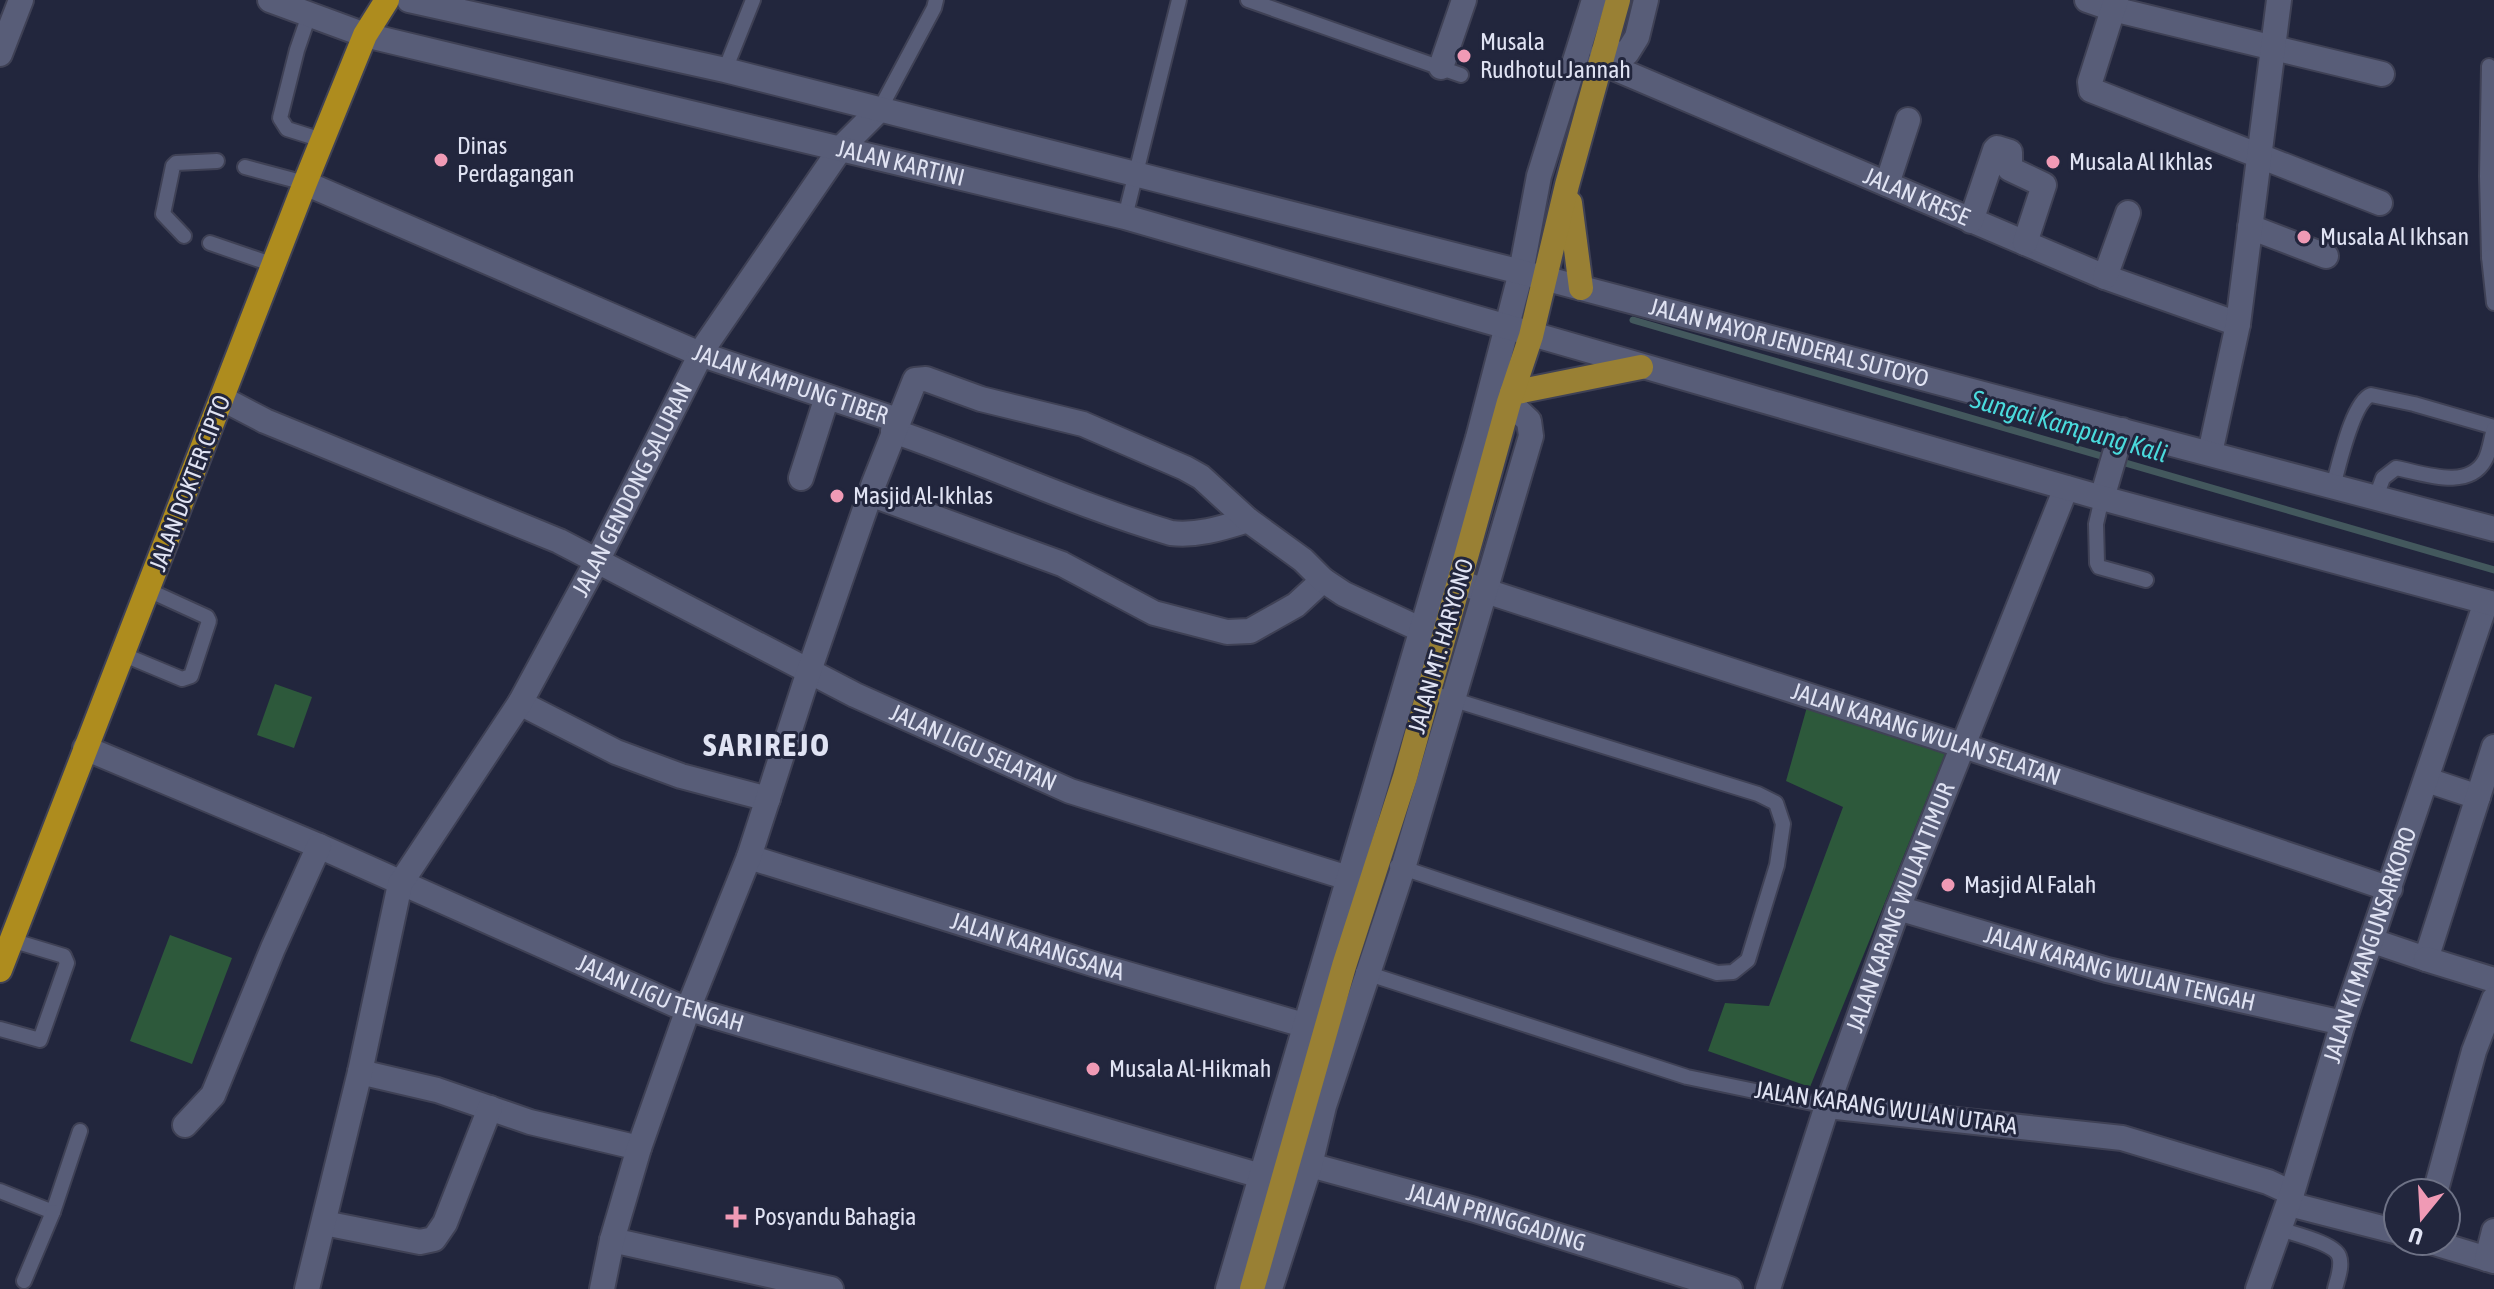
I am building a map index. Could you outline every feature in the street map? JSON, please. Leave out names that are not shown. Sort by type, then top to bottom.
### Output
[{"type":"highway","name":"JALAN DOKTER CIPTO","points":[[4,958],[322,140],[365,35],[387,0]]},
{"type":"main road","name":"JALAN MT. HARYONO","points":[[1254,1278],[1273,1175],[1315,1103],[1315,1028],[1344,966],[1360,882],[1378,859],[1376,827],[1432,633],[1458,582],[1510,398],[1531,336],[1567,185],[1617,0]]},
{"type":"main road","points":[[1567,185],[1581,288]]},
{"type":"main road","points":[[1510,398],[1641,367]]},
{"type":"street","points":[[0,54],[21,0]]},
{"type":"street","name":"JALAN KARTINI","points":[[270,0],[365,35],[1125,217],[2066,488],[2113,464]]},
{"type":"street","name":"JALAN KARTINI","points":[[409,0],[725,70],[1546,279]]},
{"type":"street","points":[[1451,71],[1464,0]]},
{"type":"street","points":[[1432,633],[1529,238],[1532,206],[1563,91],[1594,0]]},
{"type":"street","points":[[1601,58],[1627,53],[1633,46],[1646,0]]},
{"type":"street","points":[[2087,0],[2115,4],[2382,74]]},
{"type":"street","points":[[2210,453],[2238,324],[2279,0]]},
{"type":"street","points":[[2115,4],[2090,82],[2091,90],[2380,203]]},
{"type":"street","name":"JALAN KRESE","points":[[1601,58],[2105,277],[2238,324]]},
{"type":"street","points":[[1563,91],[1590,99]]},
{"type":"street","name":"JALAN GENDONG SALURAN","points":[[400,884],[520,703],[586,555],[700,354],[841,148],[880,109]]},
{"type":"street","points":[[1887,184],[1908,120]]},
{"type":"street","points":[[1971,221],[1995,150],[2010,152],[2010,169],[2044,185],[2025,243]]},
{"type":"street","name":"JALAN KAMPUNG TIBER","points":[[305,183],[700,354],[827,397],[895,426],[910,386],[920,379],[993,402],[1083,424],[1201,477],[1248,520],[1303,560],[1323,580],[1344,594],[1432,633]]},
{"type":"street","points":[[2105,277],[2128,213]]},
{"type":"street","points":[[2250,227],[2326,256]]},
{"type":"street","name":"JALAN MAYOR JENDERAL SUTOYO","points":[[1546,279],[2113,464],[2210,453],[2376,497],[2489,522]]},
{"type":"street","points":[[801,478],[827,397]]},
{"type":"street","points":[[1228,1289],[1254,1278],[1310,1165],[1315,1103],[1369,974],[1531,436],[1529,421],[1510,398]]},
{"type":"street","name":"JALAN LIGU SELATAN","points":[[223,399],[265,421],[586,555],[855,695],[1070,791],[1360,882]]},
{"type":"street","points":[[602,1289],[612,1240],[639,1148],[688,1009],[749,857],[809,671],[895,426],[1026,483],[1171,533],[1187,535],[1205,532],[1248,520]]},
{"type":"street","points":[[2113,464],[2490,603]]},
{"type":"street","name":"JALAN KARANG WULAN TIMUR","points":[[1768,1289],[1827,1106],[1898,908],[2066,488]]},
{"type":"street","points":[[870,494],[1062,564],[1154,613],[1227,632],[1250,631],[1296,605],[1323,580]]},
{"type":"street","name":"JALAN KARANG WULAN SELATAN","points":[[1458,582],[1964,746],[2390,889]]},
{"type":"street","name":"JALAN KI MANGUNSARKORO","points":[[2258,1289],[2289,1233],[2343,1023],[2490,603]]},
{"type":"street","points":[[520,703],[616,752],[681,776],[768,799]]},
{"type":"street","points":[[2426,959],[2494,747]]},
{"type":"street","name":"JALAN LIGU TENGAH","points":[[85,748],[319,846],[688,1009],[1273,1175]]},
{"type":"street","points":[[2427,780],[2478,797]]},
{"type":"street","points":[[1273,1175],[1376,827]]},
{"type":"street","points":[[185,1125],[213,1095],[319,846]]},
{"type":"street","name":"JALAN KARANGSANA","points":[[749,857],[1096,965],[1315,1028]]},
{"type":"street","points":[[307,1289],[360,1072],[400,884]]},
{"type":"street","name":"JALAN KARANG WULAN TENGAH","points":[[1898,908],[2107,970],[2343,1023]]},
{"type":"street","points":[[2373,941],[2494,980]]},
{"type":"street","points":[[2439,1177],[2474,1051],[2494,999]]},
{"type":"street","points":[[360,1072],[437,1090],[530,1122],[639,1148]]},
{"type":"street","name":"JALAN KARANG WULAN UTARA","points":[[1827,1106],[2122,1138],[2268,1182],[2297,1202],[2382,1228]]},
{"type":"street","points":[[324,1223],[420,1242],[434,1239],[445,1223],[490,1108]]},
{"type":"street","points":[[1273,1175],[1310,1165]]},
{"type":"street","name":"JALAN PRINGGADING","points":[[1310,1165],[1475,1210],[1730,1289]]},
{"type":"street","points":[[2462,1251],[2490,1260],[2494,1231]]},
{"type":"street","points":[[612,1240],[831,1289]]},
{"type":"lane","points":[[725,70],[753,0]]},
{"type":"lane","points":[[880,109],[892,92],[936,0]]},
{"type":"lane","points":[[1125,217],[1179,0]]},
{"type":"lane","points":[[1248,0],[1451,71]]},
{"type":"lane","points":[[309,15],[280,118],[287,129],[322,140]]},
{"type":"lane","points":[[2489,66],[2494,303]]},
{"type":"lane","points":[[184,236],[163,214],[173,166],[176,163],[217,161]]},
{"type":"lane","points":[[245,167],[305,183]]},
{"type":"lane","points":[[210,243],[274,265]]},
{"type":"lane","points":[[2333,486],[2356,413],[2365,398],[2371,395],[2494,428],[2485,459],[2476,471],[2452,479],[2398,462],[2383,478],[2376,497]]},
{"type":"lane","points":[[2113,464],[2096,524],[2097,563],[2099,567],[2146,580]]},
{"type":"lane","points":[[122,654],[182,679],[191,676],[209,621],[207,617],[148,590]]},
{"type":"lane","points":[[1378,859],[1717,973],[1733,972],[1748,960],[1777,865],[1783,824],[1776,803],[1758,794],[1417,688]]},
{"type":"lane","points":[[0,1029],[40,1040],[67,963],[64,956],[4,958]]},
{"type":"lane","name":"JALAN KARANG WULAN UTARA","points":[[1344,966],[1687,1077],[1827,1106]]},
{"type":"lane","points":[[24,1281],[53,1212],[80,1131]]},
{"type":"lane","points":[[0,1191],[53,1212]]},
{"type":"lane","points":[[2289,1233],[2332,1247],[2340,1257],[2335,1289]]},
{"type":"green space","points":[[275,684],[312,697],[294,748],[257,735]]},
{"type":"green space","points":[[1807,707],[1945,754],[1810,1087],[1708,1051],[1725,1003],[1769,1006],[1843,807],[1786,781]]},
{"type":"green space","points":[[170,935],[232,958],[192,1064],[130,1041]]},
{"type":"waterway","name":"Sungai Kampung Kali","points":[[1633,320],[2494,570]]},
{"type":"place","name":"Musala Rudhotul Jannah","points":[[1464,56]]},
{"type":"place","name":"Dinas Perdagangan","points":[[441,160]]},
{"type":"place","name":"Musala Al Ikhlas","points":[[2053,162]]},
{"type":"place","name":"Musala Al Ikhsan","points":[[2304,237]]},
{"type":"place","name":"Masjid Al-Ikhlas","points":[[837,496]]},
{"type":"place","name":"Masjid Al Falah","points":[[1948,885]]},
{"type":"place","name":"Musala Al-Hikmah","points":[[1093,1069]]},
{"type":"place","name":"Posyandu Bahagia","points":[[736,1217]]},
{"type":"district","name":"SARIREJO","points":[[767,745]]}]
